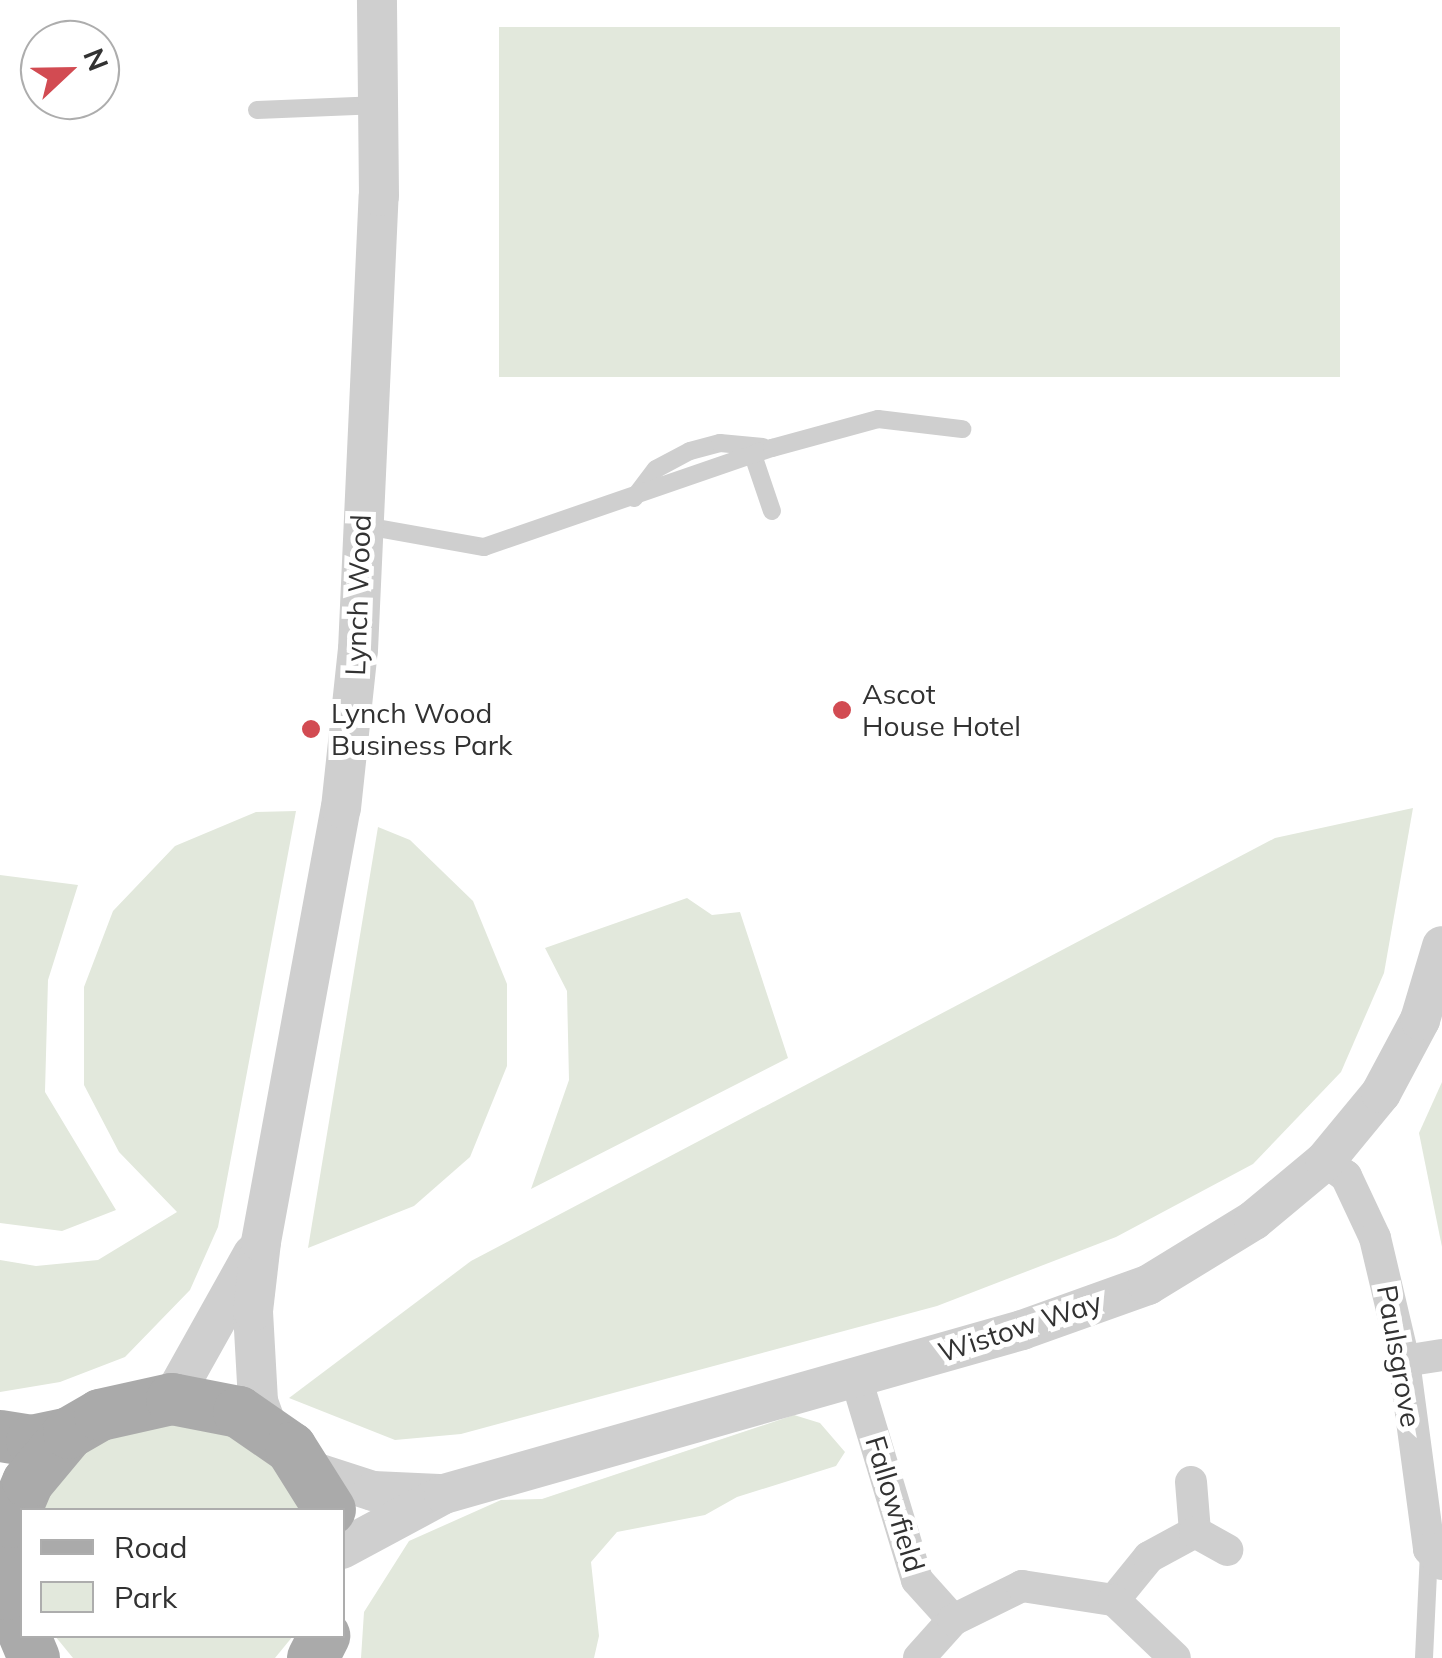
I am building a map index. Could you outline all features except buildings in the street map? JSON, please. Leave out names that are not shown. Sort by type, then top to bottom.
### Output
[{"type":"main road","points":[[0,1436],[32,1441],[69,1433],[142,1401],[172,1398],[239,1412],[268,1428],[320,1490]]},
{"type":"main road","points":[[20,1646],[2,1559],[11,1522],[28,1482],[69,1433]]},
{"type":"street","name":"Lynch Wood","points":[[268,1428],[258,1402],[254,1329],[261,1242],[341,808],[358,650],[360,525],[380,105],[377,0]]},
{"type":"street","name":"Wistow Way","points":[[345,1548],[444,1494],[856,1378],[1148,1285],[1254,1220],[1325,1162],[1381,1093],[1420,1020],[1442,946]]},
{"type":"street","name":"Paulsgrove","points":[[1325,1162],[1346,1176],[1369,1216],[1404,1361],[1435,1557]]},
{"type":"street","name":"Lynch Wood","points":[[172,1398],[261,1242]]},
{"type":"street","points":[[1404,1361],[1442,1355]]},
{"type":"street","name":"Fallowfield","points":[[856,1378],[917,1580],[953,1620]]},
{"type":"street","points":[[1191,1482],[1195,1532]]},
{"type":"street","name":"Wistow Way","points":[[320,1490],[444,1494]]},
{"type":"street","points":[[1114,1600],[1150,1558],[1195,1532]]},
{"type":"street","points":[[1195,1532],[1227,1550]]},
{"type":"street","points":[[919,1658],[953,1620],[1022,1586],[1114,1600],[1163,1640],[1175,1658]]},
{"type":"lane","points":[[257,110],[380,105]]},
{"type":"lane","points":[[360,525],[484,547],[762,451],[878,419],[962,429]]},
{"type":"lane","points":[[762,451],[772,511]]},
{"type":"lane","points":[[1424,1658],[1435,1557]]},
{"type":"green space","points":[[499,27],[1340,27],[1340,377],[499,377]]},
{"type":"green space","points":[[1413,808],[1384,973],[1341,1072],[1253,1164],[1116,1237],[937,1306],[461,1434],[395,1440],[289,1398],[471,1261],[1275,838]]},
{"type":"green space","points":[[296,811],[218,1227],[190,1290],[125,1357],[60,1382],[0,1392],[0,1260],[36,1266],[98,1260],[177,1212],[119,1152],[84,1085],[84,987],[113,911],[175,846],[256,812]]},
{"type":"green space","points":[[378,827],[410,840],[473,901],[507,984],[507,1066],[470,1157],[414,1206],[308,1248]]},
{"type":"green space","points":[[0,875],[78,885],[48,980],[45,1092],[116,1210],[62,1231],[0,1223]]},
{"type":"green space","points":[[687,898],[712,915],[740,912],[788,1058],[531,1189],[569,1080],[567,991],[545,948]]},
{"type":"green space","points":[[1442,1082],[1442,1247],[1419,1133]]},
{"type":"green space","points":[[794,1415],[820,1423],[845,1452],[836,1466],[737,1497],[705,1515],[617,1532],[591,1562],[599,1636],[594,1658],[361,1658],[364,1612],[409,1541],[501,1500],[542,1499]]},
{"type":"green space","points":[[154,1420],[216,1425],[270,1457],[305,1508],[43,1508],[53,1487],[96,1442]]},
{"type":"green space","points":[[57,1638],[291,1638],[275,1658],[73,1658]]},
{"type":"place","name":"Ascot House Hotel","points":[[842,710]]},
{"type":"place","name":"Lynch Wood Business Park","points":[[311,729]]}]
